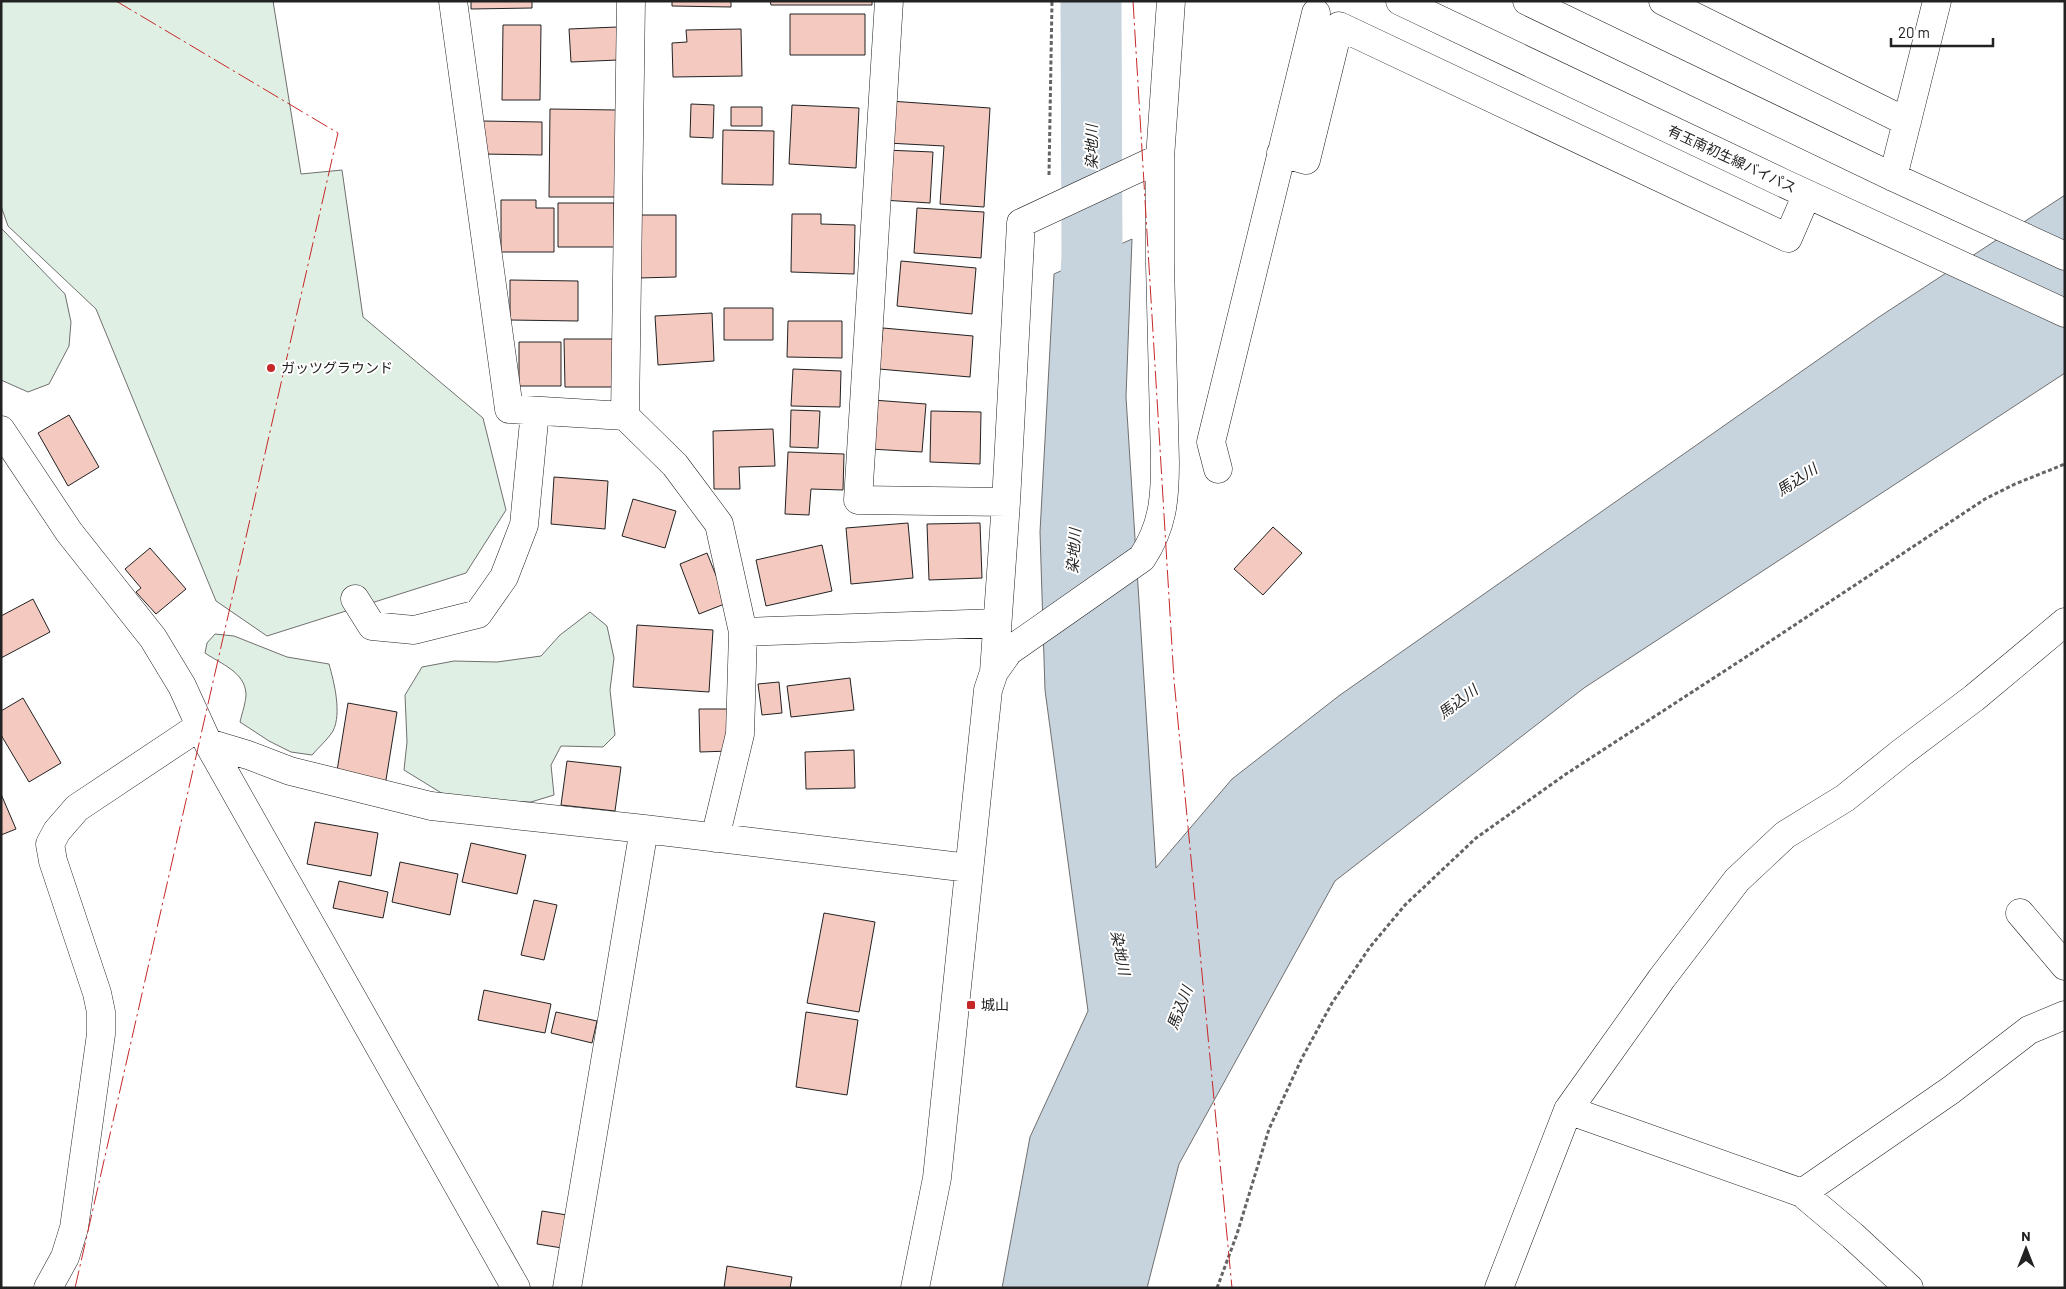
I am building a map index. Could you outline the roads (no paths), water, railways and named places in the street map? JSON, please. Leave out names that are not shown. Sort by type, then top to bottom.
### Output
[{"type":"street","points":[[453,1],[509,410],[625,416],[675,465],[719,524],[743,632],[740,734],[715,838]]},
{"type":"street","points":[[625,416],[631,1]]},
{"type":"street","points":[[889,1],[858,500],[1006,502]]},
{"type":"street","points":[[994,672],[1009,651],[1142,558],[1154,541],[1161,519],[1165,491],[1160,158],[1171,1]]},
{"type":"street","name":"有玉南初生線バイパス","points":[[1400,1],[1807,194],[2065,313]]},
{"type":"street","points":[[1527,1],[1893,177],[2065,256]]},
{"type":"street","points":[[1663,1],[1907,122]]},
{"type":"street","points":[[1893,177],[1937,1]]},
{"type":"street","points":[[1218,469],[1211,442],[1316,13]]},
{"type":"street","points":[[1281,153],[1306,160],[1339,26],[1788,238],[1807,194]]},
{"type":"street","points":[[915,1288],[937,1178],[988,690],[994,672],[1006,502],[1021,223],[1160,158]]},
{"type":"street","points":[[355,599],[372,626],[414,630],[478,614],[504,577],[524,525],[535,411]]},
{"type":"street","points":[[1,430],[69,532],[153,638],[182,686],[204,734],[516,1288]]},
{"type":"street","points":[[1499,1288],[1568,1110],[1662,978],[1737,880],[1785,835],[1845,798],[1974,698],[2065,622]]},
{"type":"street","points":[[743,632],[997,623]]},
{"type":"street","points":[[204,734],[248,755],[290,771],[430,806],[644,828],[969,868]]},
{"type":"street","points":[[48,1288],[66,1257],[74,1228],[101,1034],[101,1012],[97,993],[53,861],[50,844],[56,831],[77,808],[204,734]]},
{"type":"street","points":[[567,1288],[644,828]]},
{"type":"street","points":[[2020,913],[2065,966]]},
{"type":"street","points":[[1802,1193],[1951,1090],[2029,1030],[2065,1015]]},
{"type":"street","points":[[1568,1110],[1802,1193],[1853,1236],[1909,1288]]},
{"type":"water","name":"馬込川","points":[[2065,195],[2065,373],[1584,688],[1335,881],[1179,1164],[1147,1288],[1002,1288],[1030,1137],[1088,1011],[1045,690],[1040,532],[1054,274],[1132,239],[1126,397],[1156,868],[1232,779],[1340,695],[1879,317]]},
{"type":"waterway","name":"染地川","points":[[1087,341],[1092,257],[1091,1]]},
{"type":"place","name":"ガッツグラウンド","points":[[271,368]]},
{"type":"place","name":"城山","points":[[971,1005]]}]
